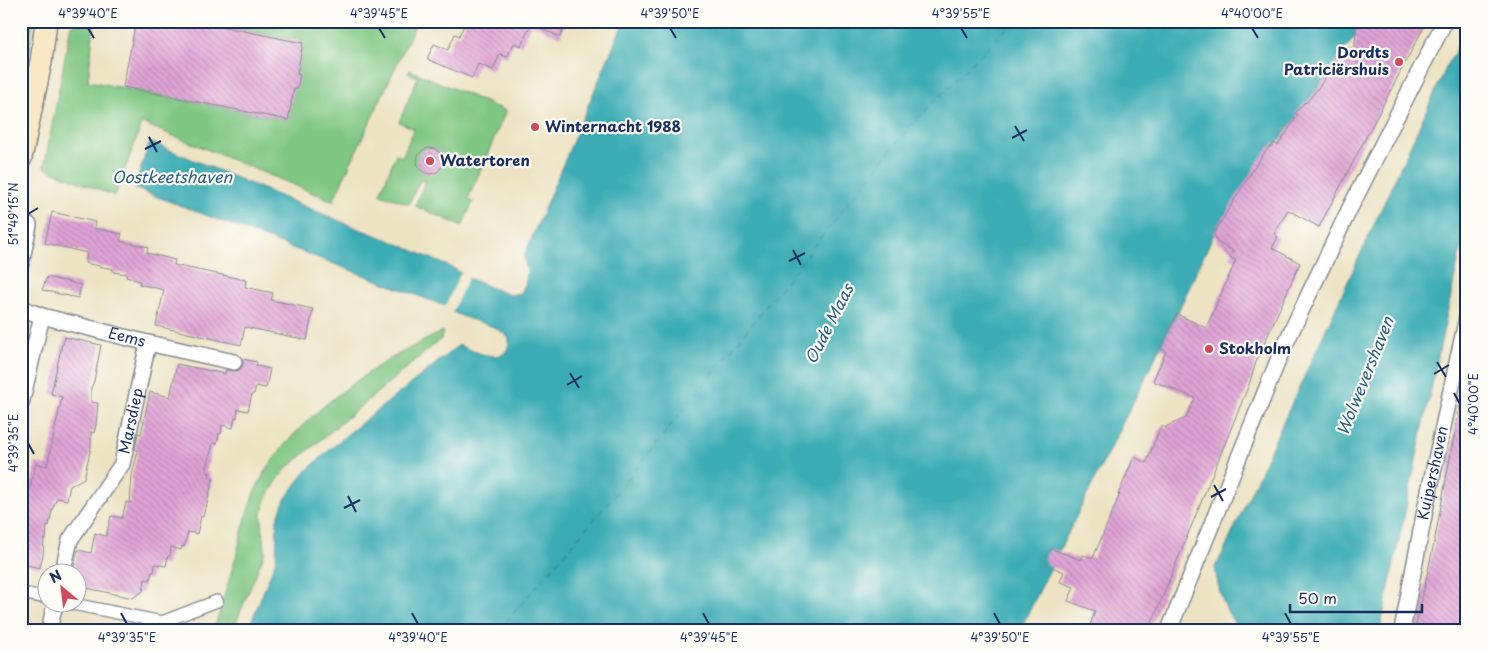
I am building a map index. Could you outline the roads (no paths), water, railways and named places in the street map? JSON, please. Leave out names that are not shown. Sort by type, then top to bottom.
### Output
[{"type":"main road","points":[[21,158],[41,62],[46,21]]},
{"type":"street","points":[[1169,630],[1281,353],[1350,208],[1445,21]]},
{"type":"street","points":[[21,223],[29,225],[21,264]]},
{"type":"street","name":"Eems","points":[[21,308],[42,316],[148,343],[234,362]]},
{"type":"street","points":[[21,404],[42,316]]},
{"type":"street","name":"Kuipershaven","points":[[1402,630],[1426,505],[1467,317]]},
{"type":"street","name":"Marsdiep","points":[[64,564],[70,540],[122,464],[148,343]]},
{"type":"street","points":[[21,593],[38,596]]},
{"type":"street","points":[[88,608],[165,626],[216,602]]},
{"type":"street","points":[[50,630],[53,614]]},
{"type":"water","points":[[624,21],[1366,21],[1218,225],[1177,314],[1020,630],[248,630],[276,560],[277,519],[285,499],[306,471],[344,437],[459,345],[481,354],[497,356],[504,353],[508,348],[509,339],[496,328],[461,316],[445,306],[134,188],[149,144],[153,143],[394,242],[455,269],[468,278],[509,295],[521,293],[527,275],[524,256]]},
{"type":"water","name":"Wolwevershaven","points":[[1467,29],[1467,220],[1380,630],[1240,630],[1230,616],[1223,600],[1215,567],[1446,68]]},
{"type":"place","name":"Dordts Patriciërshuis","points":[[1399,62]]},
{"type":"place","name":"Winternacht 1988","points":[[535,127]]},
{"type":"place","name":"Watertoren","points":[[430,161]]},
{"type":"place","name":"Stokholm","points":[[1209,349]]},
{"type":"water label","name":"Oostkeetshaven","points":[[172,177]]},
{"type":"water label","name":"Oude Maas","points":[[829,324]]}]
